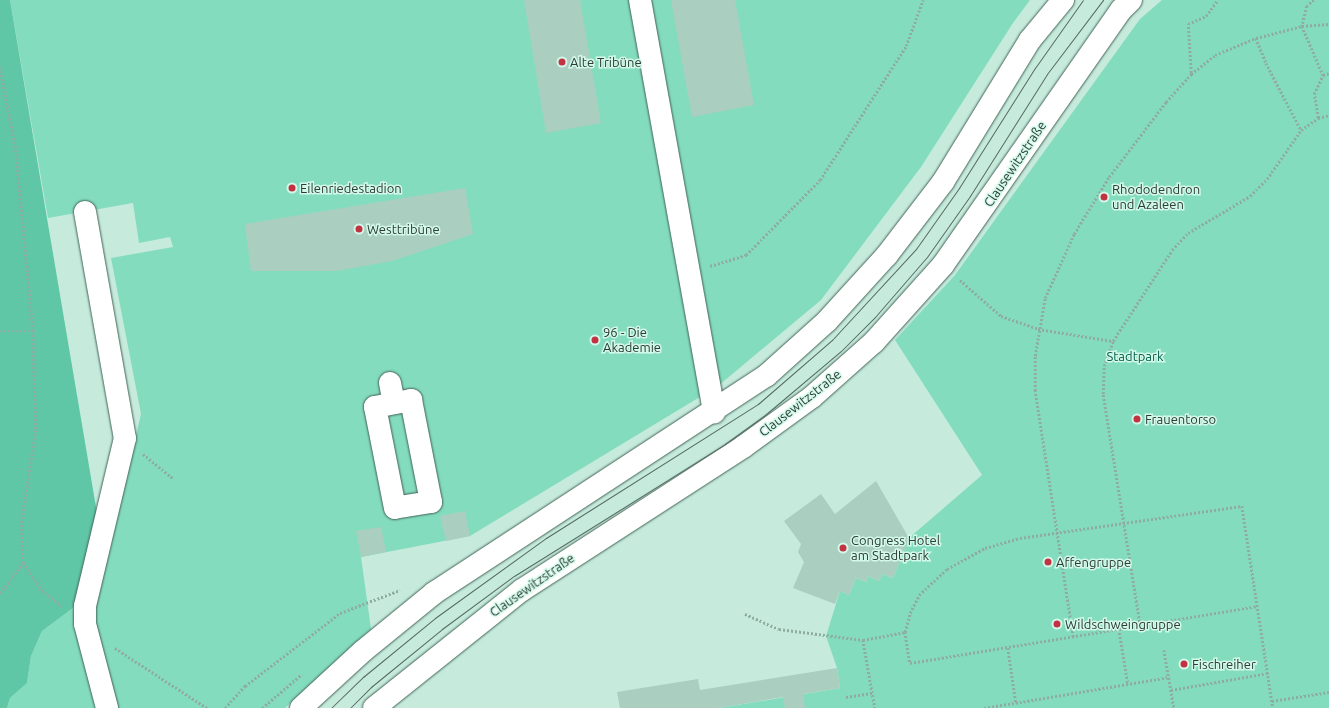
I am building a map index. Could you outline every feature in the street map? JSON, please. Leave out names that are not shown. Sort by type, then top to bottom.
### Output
[{"type":"street","points":[[640,0],[714,412]]},
{"type":"street","points":[[301,708],[363,651],[434,593],[714,412],[766,376],[827,321],[887,255],[943,182],[1030,40],[1063,0]]},
{"type":"street","name":"Clausewitzstraße","points":[[374,708],[522,590],[743,447],[812,397],[874,342],[943,265],[1121,10],[1131,0]]},
{"type":"street","points":[[85,212],[125,438],[86,606],[85,624],[107,708]]},
{"type":"street","points":[[392,393],[411,400],[431,502],[395,508],[375,407],[392,393]]},
{"type":"path","points":[[688,272],[746,255],[820,180],[906,46],[923,0]]},
{"type":"path","points":[[1314,0],[1308,6],[1302,26],[1323,75]]},
{"type":"path","points":[[1191,74],[1188,24],[1206,16],[1217,1]]},
{"type":"path","points":[[1073,637],[1035,391],[1038,329],[1045,298],[1078,228],[1130,147],[1191,74],[1215,55],[1256,38],[1302,26],[1329,24]]},
{"type":"path","points":[[1256,38],[1266,63],[1300,130]]},
{"type":"path","points":[[0,67],[16,150],[33,331],[36,430],[22,521],[23,563],[0,595]]},
{"type":"path","points":[[1318,118],[1314,94],[1323,75],[1329,73]]},
{"type":"path","points":[[1140,626],[1103,394],[1104,366],[1113,341],[1172,250],[1188,233],[1250,196],[1267,179],[1300,130],[1318,118],[1329,115]]},
{"type":"path","points":[[943,265],[1001,316],[1038,329],[1113,341]]},
{"type":"path","points":[[0,332],[33,331]]},
{"type":"path","points":[[125,438],[174,479]]},
{"type":"path","points":[[1257,606],[910,663],[905,632],[910,613],[919,595],[964,558],[984,548],[1020,538],[1242,506],[1273,708]]},
{"type":"path","points":[[225,708],[245,686],[340,613],[405,588]]},
{"type":"path","points":[[745,614],[779,629],[863,640],[905,632]]},
{"type":"path","points":[[1119,629],[1128,684]]},
{"type":"path","points":[[863,640],[875,708]]},
{"type":"path","points":[[1008,647],[1016,703]]},
{"type":"path","points":[[1164,650],[1174,708]]},
{"type":"path","points":[[1171,690],[1268,674]]},
{"type":"path","points":[[984,708],[1169,677]]},
{"type":"path","points":[[1272,701],[1329,692]]},
{"type":"path","points":[[846,697],[872,693]]},
{"type":"green space","points":[[0,0],[10,0],[97,513],[73,608],[42,631],[31,656],[27,683],[10,698],[7,708],[0,708]]},
{"type":"green space","points":[[10,0],[1030,0],[1013,23],[921,167],[821,300],[718,386],[470,536],[361,557],[371,629],[285,708],[116,708],[94,624],[96,605],[141,414],[111,258],[173,247],[170,237],[139,243],[133,203],[48,218]]},
{"type":"green space","name":"Stadtpark","points":[[1162,0],[1329,0],[1329,708],[719,708],[840,688],[837,668],[826,636],[840,591],[849,595],[856,578],[866,582],[868,576],[879,581],[882,574],[893,578],[909,538],[982,475],[895,340],[955,275],[1140,19]]},
{"type":"green space","points":[[73,608],[100,708],[7,708],[10,698],[27,683],[31,656],[42,631]]},
{"type":"building","name":"Alte Tribüne","points":[[524,0],[580,0],[601,123],[546,133]]},
{"type":"building","points":[[671,0],[735,0],[754,105],[692,117]]},
{"type":"building","name":"Westtribüne","points":[[465,188],[473,234],[392,261],[336,271],[251,271],[245,224]]},
{"type":"building","name":"Congress Hotel am Stadtpark","points":[[876,481],[909,538],[893,578],[882,574],[879,581],[868,576],[866,582],[856,578],[849,595],[840,591],[835,604],[793,588],[804,562],[798,552],[801,544],[784,521],[821,494],[835,514]]},
{"type":"building","points":[[465,511],[470,536],[446,541],[440,516]]},
{"type":"building","points":[[381,527],[386,552],[361,557],[356,531]]},
{"type":"building","points":[[837,668],[840,688],[803,694],[805,708],[785,708],[783,697],[719,708],[620,708],[617,692],[698,679],[700,690]]},
{"type":"tram line","points":[[331,708],[363,677],[435,618],[546,538],[758,404],[832,340],[916,249],[959,188],[1035,68],[1083,0]]},
{"type":"tram line","points":[[350,708],[371,687],[442,629],[514,576],[725,444],[765,415],[841,351],[875,317],[927,257],[970,196],[1047,74],[1103,0]]},
{"type":"place","name":"Alte Tribüne","points":[[562,62]]},
{"type":"place","name":"Eilenriedestadion","points":[[292,188]]},
{"type":"place","name":"Rhododendron und Azaleen","points":[[1104,197]]},
{"type":"place","name":"Westtribüne","points":[[359,229]]},
{"type":"place","name":"96 - Die Akademie","points":[[595,340]]},
{"type":"place","name":"Frauentorso","points":[[1137,419]]},
{"type":"place","name":"Congress Hotel am Stadtpark","points":[[843,548]]},
{"type":"place","name":"Affengruppe","points":[[1048,562]]},
{"type":"place","name":"Wildschweingruppe","points":[[1057,624]]},
{"type":"place","name":"Fischreiher","points":[[1184,664]]}]
